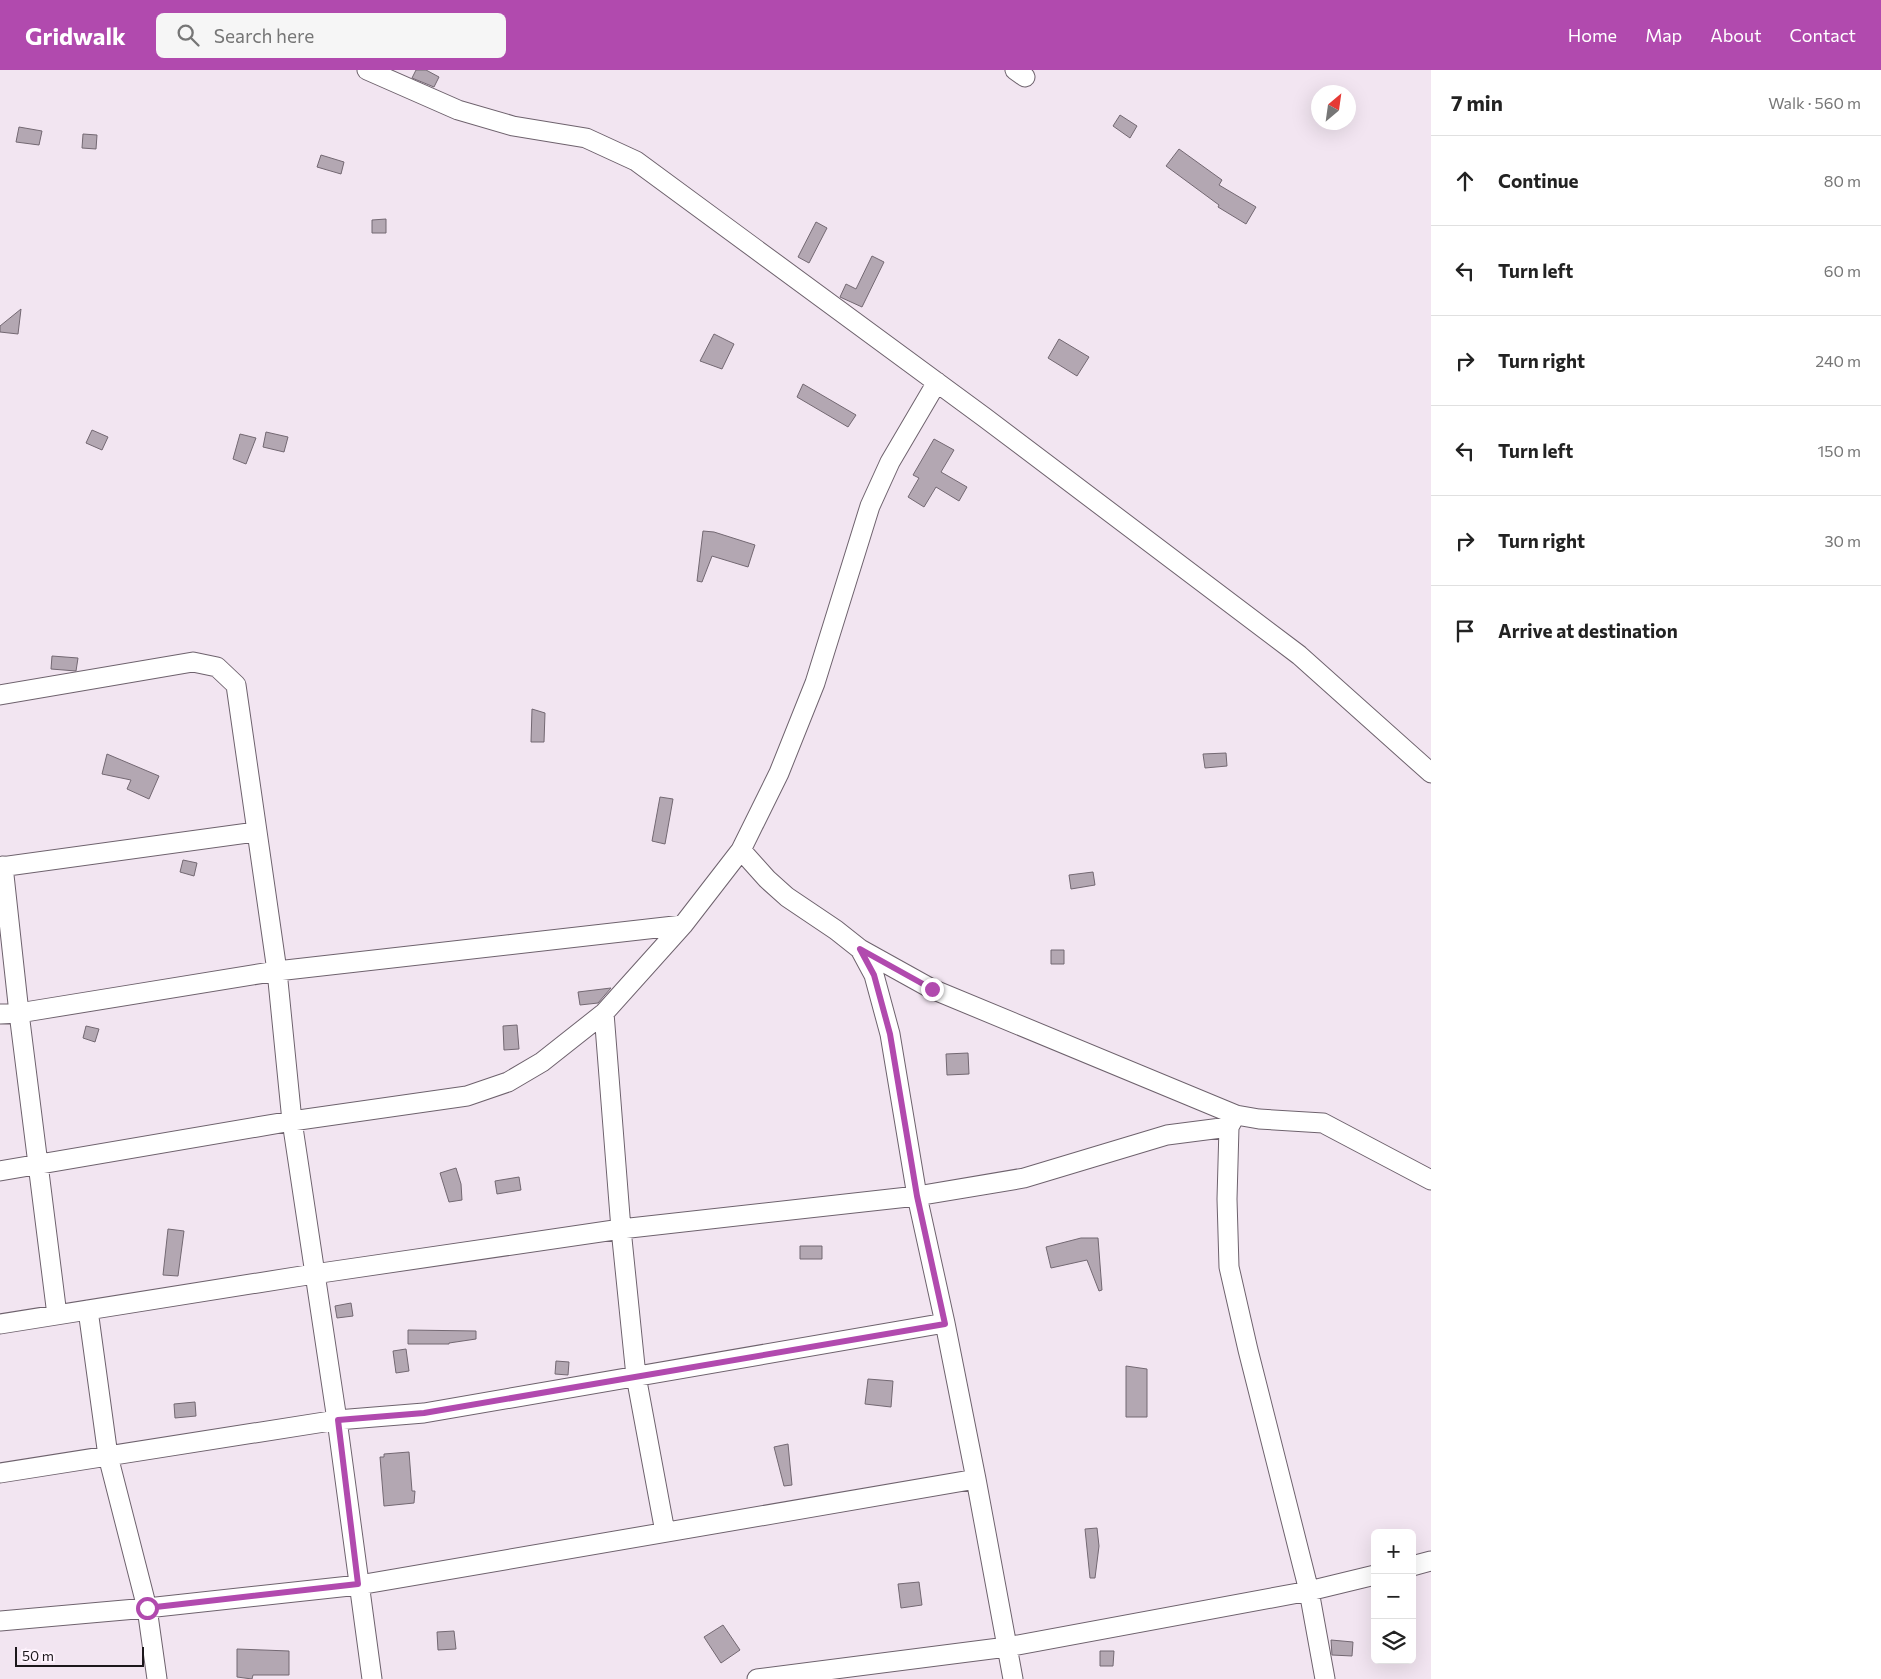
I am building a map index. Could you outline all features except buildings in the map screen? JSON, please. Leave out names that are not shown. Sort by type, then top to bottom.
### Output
[{"type":"street","points":[[367,70],[458,110],[513,126],[586,138],[636,162],[937,382],[1299,655],[1431,773]]},
{"type":"street","points":[[0,1171],[292,1121],[467,1096],[508,1082],[542,1062],[604,1013],[683,925],[741,850],[779,773],[815,683],[870,506],[890,462],[937,382]]},
{"type":"street","points":[[0,695],[194,662],[217,667],[236,685],[277,971],[292,1121],[314,1274],[338,1420],[358,1584],[372,1679]]},
{"type":"street","points":[[58,1315],[38,1164],[9,1014],[2,866],[256,832]]},
{"type":"street","points":[[741,850],[767,879],[787,897],[836,930],[860,949],[932,989],[1232,1121]]},
{"type":"street","points":[[9,1014],[277,971],[683,925]]},
{"type":"street","points":[[860,949],[874,975],[890,1034],[917,1196],[976,1479],[1012,1679]]},
{"type":"street","points":[[604,1013],[621,1229],[636,1376],[665,1532]]},
{"type":"street","points":[[0,1324],[314,1274],[621,1229],[917,1196],[1024,1178],[1167,1135],[1232,1121],[1258,1119],[1323,1123],[1431,1180]]},
{"type":"street","points":[[1232,1121],[1227,1199],[1229,1267],[1250,1359],[1309,1591],[1325,1679]]},
{"type":"street","points":[[88,1310],[108,1456],[147,1608],[157,1679]]},
{"type":"street","points":[[0,1473],[338,1420],[424,1413],[945,1324]]},
{"type":"street","points":[[0,1621],[147,1608],[358,1584],[976,1479]]},
{"type":"street","points":[[1416,1565],[1431,1562]]},
{"type":"street","points":[[757,1679],[1007,1647],[1309,1591],[1371,1576]]},
{"type":"route","points":[[147,1608],[358,1584],[338,1420],[424,1413],[945,1324],[917,1196],[890,1034],[874,975],[860,949],[932,989]]}]
